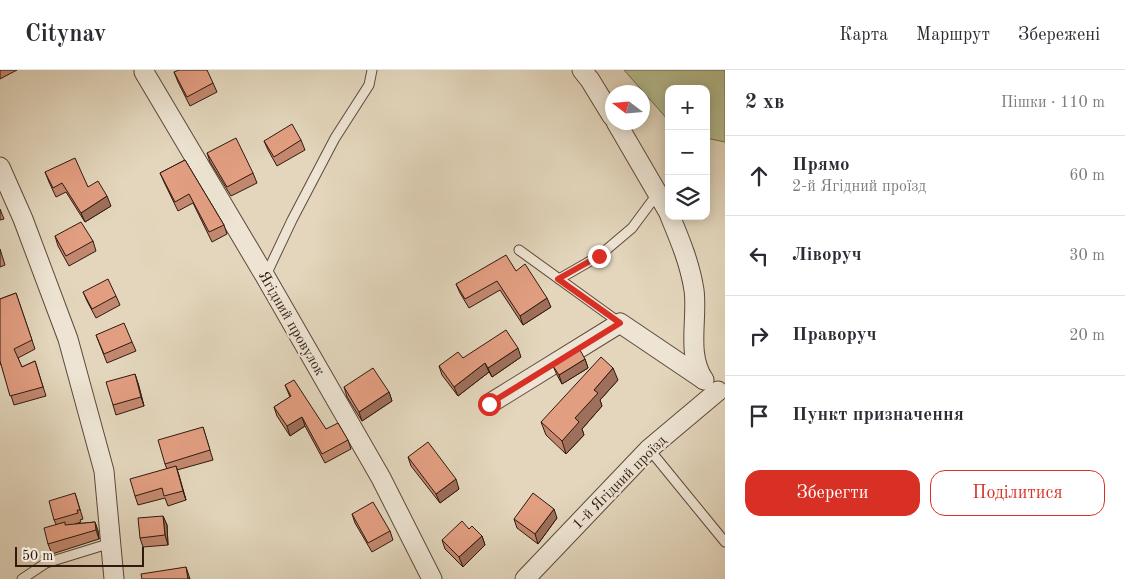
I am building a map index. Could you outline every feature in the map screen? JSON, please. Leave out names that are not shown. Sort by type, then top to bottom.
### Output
[{"type":"street","points":[[582,70],[605,105]]},
{"type":"street","name":"Ягідний провулок","points":[[144,72],[265,276],[381,478],[432,579]]},
{"type":"street","points":[[621,130],[665,206]]},
{"type":"street","points":[[0,167],[23,219],[68,338],[104,471],[114,579]]},
{"type":"street","points":[[672,220],[686,254],[694,290],[696,362],[703,379]]},
{"type":"street","points":[[489,404],[620,323],[722,394]]},
{"type":"street","name":"1-й Ягідний проїзд","points":[[525,579],[648,449],[722,394]]},
{"type":"lane","points":[[265,276],[334,138],[369,85],[372,70]]},
{"type":"lane","points":[[558,279],[606,251],[632,228],[658,194]]},
{"type":"lane","points":[[519,250],[620,323]]},
{"type":"lane","points":[[648,449],[725,542]]},
{"type":"lane","points":[[22,579],[46,563],[110,543]]},
{"type":"green space","points":[[624,70],[725,70],[725,142],[710,139],[710,85],[665,85],[665,116],[650,99],[650,85],[637,85]]},
{"type":"building","points":[[179,70],[207,70],[213,83],[187,97],[174,72]]},
{"type":"building","points":[[292,124],[301,140],[274,157],[264,141]]},
{"type":"building","points":[[236,138],[253,173],[227,187],[207,153]]},
{"type":"building","points":[[75,158],[88,187],[98,181],[107,196],[81,213],[62,183],[53,188],[45,172]]},
{"type":"building","points":[[185,160],[224,225],[209,232],[189,194],[175,202],[160,173]]},
{"type":"building","points":[[81,222],[93,241],[66,256],[55,236]]},
{"type":"building","points":[[506,255],[516,271],[525,264],[547,298],[520,316],[497,281],[465,299],[456,284]]},
{"type":"building","points":[[108,279],[116,296],[92,309],[83,292]]},
{"type":"building","points":[[16,293],[32,340],[14,349],[22,367],[35,361],[43,387],[10,396],[0,361],[0,299]]},
{"type":"building","points":[[124,323],[132,342],[104,354],[96,335]]},
{"type":"building","points":[[506,330],[518,348],[488,368],[485,363],[454,387],[439,366],[458,352],[463,358]]},
{"type":"building","points":[[580,350],[585,359],[559,375],[553,366]]},
{"type":"building","points":[[601,357],[613,368],[594,390],[598,393],[575,418],[579,422],[562,441],[541,422]]},
{"type":"building","points":[[373,368],[389,392],[359,412],[344,387]]},
{"type":"building","points":[[135,374],[141,397],[113,405],[106,382]]},
{"type":"building","points":[[294,380],[326,429],[338,423],[348,440],[322,454],[302,417],[287,426],[274,407],[291,396],[285,385]]},
{"type":"building","points":[[203,427],[210,450],[165,464],[158,440]]},
{"type":"building","points":[[428,442],[456,479],[436,494],[408,457]]},
{"type":"building","points":[[176,466],[183,491],[164,496],[162,488],[135,496],[130,479]]},
{"type":"building","points":[[75,493],[80,510],[77,510],[78,513],[54,520],[49,501]]},
{"type":"building","points":[[533,493],[554,509],[535,534],[514,519]]},
{"type":"building","points":[[373,502],[390,531],[368,543],[352,514]]},
{"type":"building","points":[[163,516],[165,535],[140,538],[138,518]]},
{"type":"building","points":[[462,521],[469,529],[472,526],[482,536],[459,557],[442,540]]},
{"type":"building","points":[[65,522],[65,525],[95,522],[96,530],[48,544],[44,528]]},
{"type":"building","points":[[186,567],[188,579],[142,579],[141,574]]},
{"type":"route","points":[[489,404],[620,323],[558,279],[599,256]]}]
